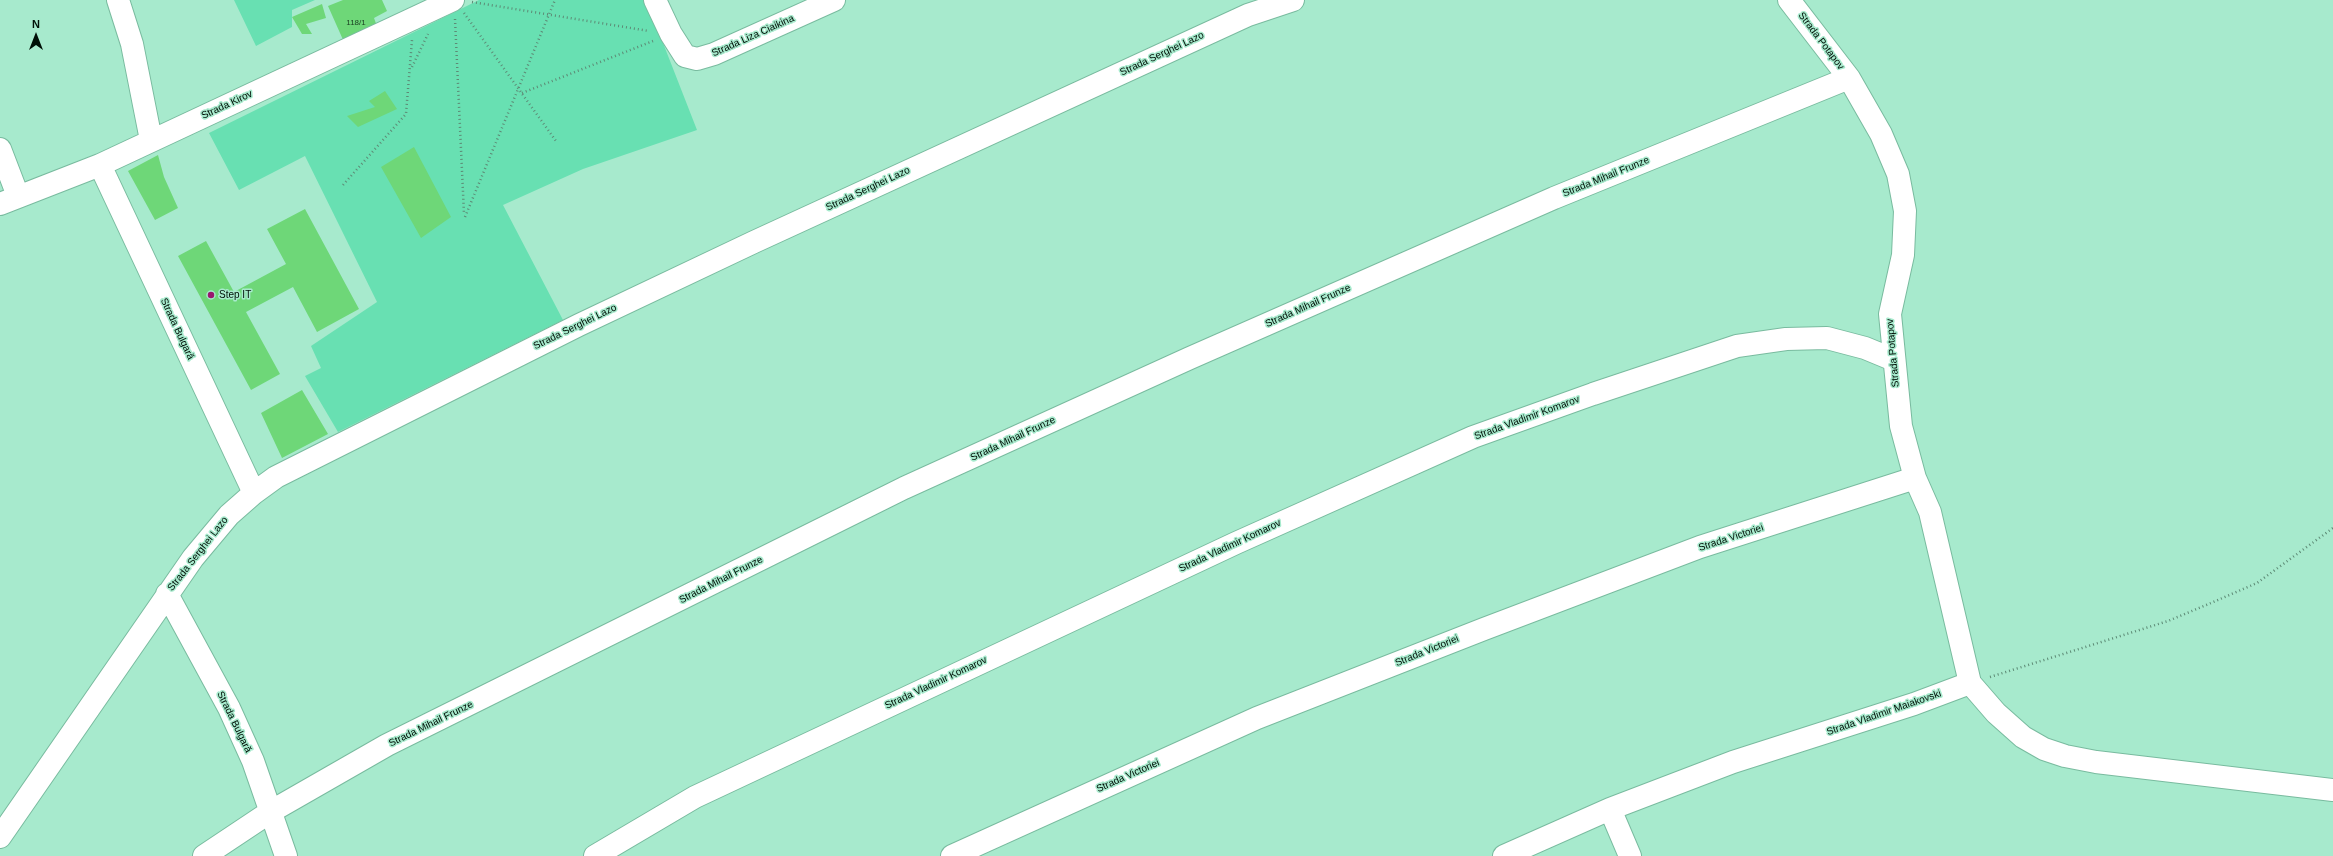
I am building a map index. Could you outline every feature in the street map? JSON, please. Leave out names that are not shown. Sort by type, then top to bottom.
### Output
[{"type":"street","points":[[118,0],[132,44],[151,140]]},
{"type":"street","name":"Strada Liza Ciaikina","points":[[655,0],[671,34],[684,56],[697,59],[714,54],[834,0]]},
{"type":"street","name":"Strada Serghei Lazo","points":[[2,829],[193,558],[229,515],[254,493],[276,478],[579,325],[1243,7],[1293,0]]},
{"type":"street","name":"Strada Potapov","points":[[1789,0],[1849,78],[1881,134],[1898,174],[1905,211],[1903,255],[1890,314],[1901,426],[1915,478],[1930,512],[1970,683]]},
{"type":"street","name":"Strada Kirov","points":[[9,200],[100,165],[413,19],[452,5]]},
{"type":"street","name":"Strada Mihail Frunze","points":[[204,856],[270,812],[387,745],[904,488],[1197,355],[1554,198],[1849,78]]},
{"type":"street","points":[[0,149],[9,200]]},
{"type":"street","name":"Strada Bulgară","points":[[100,165],[254,493]]},
{"type":"street","name":"Strada Vladimir Komarov","points":[[596,856],[695,797],[1228,546],[1473,437],[1600,391],[1737,346],[1786,339],[1827,338],[1865,348],[1894,360]]},
{"type":"street","name":"Strada Victoriei","points":[[952,856],[1258,718],[1484,629],[1700,547],[1915,478]]},
{"type":"street","name":"Strada Bulgară","points":[[167,594],[229,708],[253,761],[286,856]]},
{"type":"street","points":[[1970,683],[1996,713],[2023,737],[2044,749],[2096,762],[2333,790]]},
{"type":"street","name":"Strada Vladimir Maiakovski","points":[[1504,856],[1610,810],[1733,762],[1914,704],[1970,683]]},
{"type":"street","points":[[1610,810],[1630,856]]},
{"type":"path","points":[[452,5],[465,217],[555,0]]},
{"type":"path","points":[[452,5],[548,15],[671,34]]},
{"type":"path","points":[[411,70],[452,5]]},
{"type":"path","points":[[452,5],[522,93],[556,141]]},
{"type":"path","points":[[343,185],[406,114],[411,70],[413,19]]},
{"type":"path","points":[[522,93],[671,34]]},
{"type":"path","points":[[1970,683],[2168,621],[2212,603],[2257,583],[2333,528]]},
{"type":"green space","points":[[234,0],[315,0],[292,10],[292,27],[256,46]]},
{"type":"green space","points":[[479,0],[644,0],[656,25],[697,130],[583,169],[503,205],[563,320],[338,432],[305,376],[321,368],[311,346],[377,302],[305,156],[239,190],[209,133]]},
{"type":"building","points":[[343,0],[382,0],[387,11],[374,18],[378,29],[344,42],[328,6]]},
{"type":"building","points":[[322,4],[326,18],[306,24],[312,34],[302,34],[292,17]]},
{"type":"building","points":[[385,91],[397,109],[358,127],[347,116],[375,107],[369,101]]},
{"type":"building","points":[[414,147],[451,217],[421,238],[381,167]]},
{"type":"building","points":[[158,155],[164,177],[178,208],[155,220],[128,171]]},
{"type":"building","points":[[305,209],[359,309],[317,332],[293,287],[246,312],[280,374],[251,390],[178,256],[206,241],[234,292],[286,264],[267,229]]},
{"type":"building","points":[[302,390],[328,434],[282,458],[261,413]]},
{"type":"place","name":"Step IT","points":[[211,295]]}]
